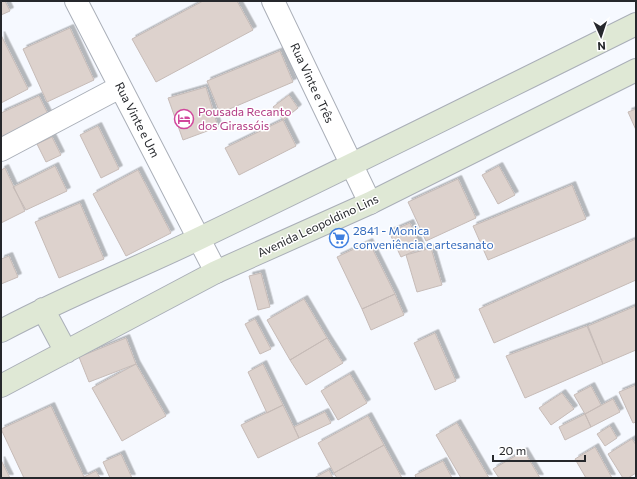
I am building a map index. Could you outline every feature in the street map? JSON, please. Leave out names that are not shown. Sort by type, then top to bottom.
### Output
[{"type":"main road","points":[[1,331],[43,309],[198,239],[636,24]]},
{"type":"main road","name":"Avenida Leopoldino Lins","points":[[1,386],[216,272],[370,203],[636,70]]},
{"type":"main road","points":[[43,309],[66,352]]},
{"type":"street","name":"Rua Vinte e Um","points":[[76,1],[216,272]]},
{"type":"street","name":"Rua Vinte e Três","points":[[273,1],[370,203]]},
{"type":"street","points":[[1,150],[120,87]]},
{"type":"building","points":[[1,1],[5,1],[10,11],[1,15]]},
{"type":"building","points":[[203,1],[237,1],[253,30],[156,82],[132,39]]},
{"type":"building","points":[[70,28],[94,80],[47,102],[23,49]]},
{"type":"building","points":[[1,35],[28,89],[1,103]]},
{"type":"building","points":[[280,51],[293,82],[220,113],[207,81]]},
{"type":"building","points":[[206,87],[218,127],[183,140],[168,98]]},
{"type":"building","points":[[289,95],[298,108],[283,120],[273,107]]},
{"type":"building","points":[[39,96],[50,118],[1,144],[1,113]]},
{"type":"building","points":[[636,109],[636,130],[628,112]]},
{"type":"building","points":[[283,120],[296,146],[239,175],[225,148]]},
{"type":"building","points":[[98,126],[119,169],[101,178],[80,135]]},
{"type":"building","points":[[52,137],[61,155],[46,162],[37,144]]},
{"type":"building","points":[[55,166],[67,191],[26,210],[13,187]]},
{"type":"building","points":[[499,166],[515,195],[498,204],[482,175]]},
{"type":"building","points":[[5,168],[25,211],[1,223],[1,170]]},
{"type":"building","points":[[138,170],[171,233],[126,256],[93,194]]},
{"type":"building","points":[[458,179],[476,218],[426,241],[408,202]]},
{"type":"building","points":[[572,185],[586,219],[488,260],[473,226]]},
{"type":"building","points":[[80,203],[104,259],[59,278],[35,222]]},
{"type":"building","points":[[410,223],[421,248],[401,257],[389,232]]},
{"type":"building","points":[[636,239],[636,280],[494,343],[479,309]]},
{"type":"building","points":[[369,242],[395,294],[362,309],[337,257]]},
{"type":"building","points":[[431,248],[442,285],[417,292],[406,255]]},
{"type":"building","points":[[9,256],[18,277],[1,284],[1,259]]},
{"type":"building","points":[[261,273],[270,307],[258,310],[249,276]]},
{"type":"building","points":[[395,294],[404,315],[371,330],[362,309]]},
{"type":"building","points":[[304,299],[327,338],[290,360],[267,320]]},
{"type":"building","points":[[636,306],[636,350],[603,364],[588,326]]},
{"type":"building","points":[[255,319],[271,349],[260,354],[245,324]]},
{"type":"building","points":[[587,326],[603,364],[525,398],[506,356]]},
{"type":"building","points":[[435,333],[456,381],[435,390],[414,343]]},
{"type":"building","points":[[126,338],[136,364],[89,382],[79,357]]},
{"type":"building","points":[[327,338],[343,363],[306,385],[290,360]]},
{"type":"building","points":[[136,364],[166,416],[122,441],[92,388]]},
{"type":"building","points":[[263,364],[283,405],[267,413],[248,372]]},
{"type":"building","points":[[350,374],[367,403],[338,420],[321,391]]},
{"type":"building","points":[[636,385],[636,422],[633,423],[619,392]]},
{"type":"building","points":[[591,386],[601,405],[585,414],[574,395]]},
{"type":"building","points":[[562,393],[574,409],[551,425],[539,408]]},
{"type":"building","points":[[613,399],[620,412],[591,427],[585,414]]},
{"type":"building","points":[[283,405],[299,438],[258,458],[241,425]]},
{"type":"building","points":[[51,406],[84,477],[82,478],[24,478],[1,429]]},
{"type":"building","points":[[325,412],[331,423],[299,438],[294,427]]},
{"type":"building","points":[[585,414],[591,427],[565,440],[559,427]]},
{"type":"building","points":[[368,416],[384,445],[334,473],[318,443]]},
{"type":"building","points":[[457,423],[489,478],[461,478],[436,435]]},
{"type":"building","points":[[610,426],[617,438],[605,446],[597,434]]},
{"type":"building","points":[[632,439],[636,445],[636,473],[628,478],[623,478],[608,454]]},
{"type":"building","points":[[384,445],[402,478],[337,478],[334,473]]},
{"type":"building","points":[[595,447],[612,478],[586,478],[575,459]]},
{"type":"building","points":[[524,451],[540,478],[499,478],[493,469]]},
{"type":"building","points":[[121,454],[132,478],[110,478],[103,462]]},
{"type":"building","points":[[1,460],[10,478],[1,478]]},
{"type":"building","points":[[443,461],[452,478],[416,478],[415,475]]},
{"type":"building","points":[[329,470],[333,478],[314,478]]},
{"type":"building","points":[[96,471],[100,478],[84,477]]},
{"type":"place","name":"Pousada Recanto dos Girassóis","points":[[184,119]]},
{"type":"place","name":"2841 - Monica conveniência e artesanato","points":[[339,238]]}]
